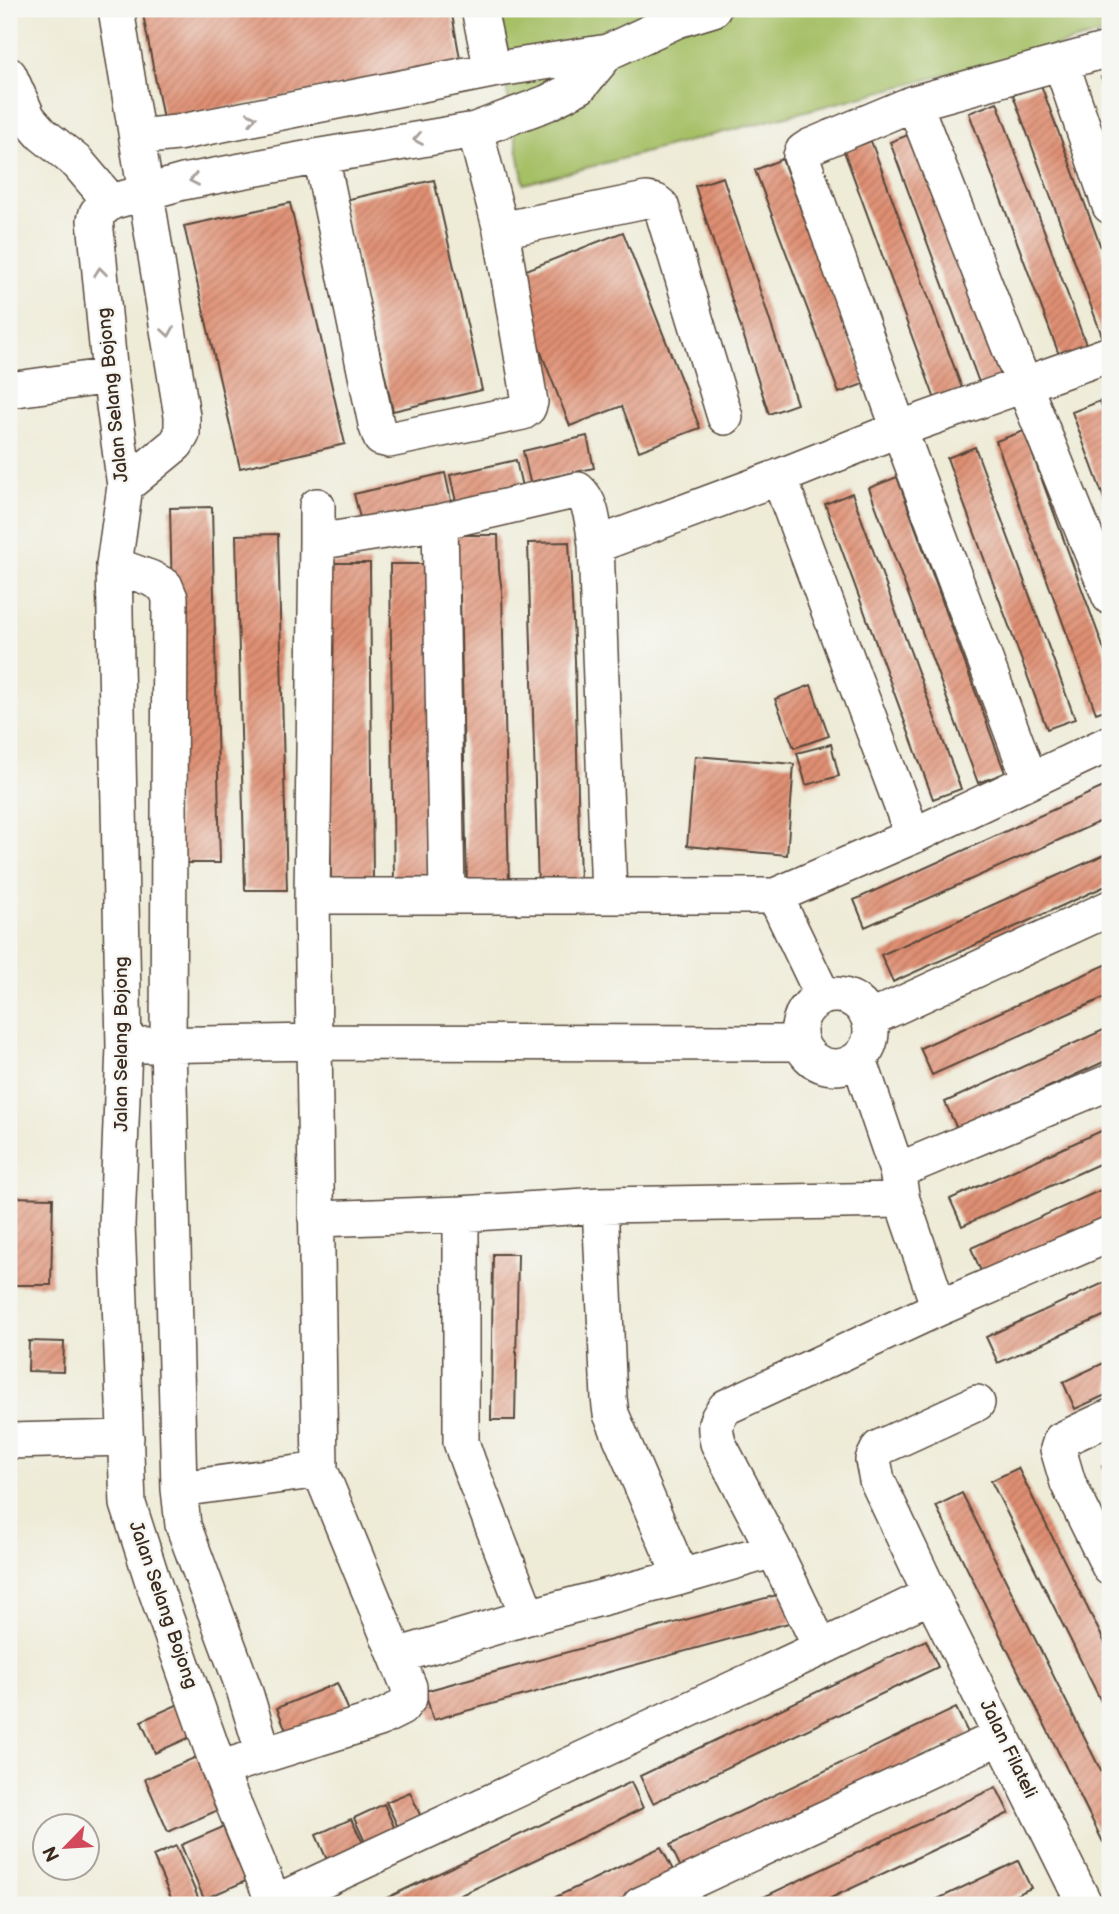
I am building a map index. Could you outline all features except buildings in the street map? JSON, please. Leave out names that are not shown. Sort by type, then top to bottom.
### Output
[{"type":"street","points":[[116,9],[182,416],[182,434],[176,444],[125,486]]},
{"type":"street","points":[[479,9],[506,68],[531,77],[533,96],[523,111]]},
{"type":"street","points":[[9,75],[28,118],[42,134],[78,163],[111,202],[141,165],[177,133],[506,68],[608,52],[677,20],[713,9]]},
{"type":"street","points":[[1030,780],[899,429],[802,156],[803,151],[809,147],[914,103],[1110,49]]},
{"type":"street","points":[[141,165],[184,182],[475,130],[547,103],[580,86],[608,52]]},
{"type":"street","points":[[1061,64],[1110,206]]},
{"type":"street","points":[[914,103],[1110,597]]},
{"type":"street","points":[[321,156],[376,424],[381,438],[389,440],[523,412],[530,402],[501,229],[475,130]]},
{"type":"street","points":[[501,229],[646,200],[661,206],[725,417]]},
{"type":"street","name":"Jalan Selang Bojong","points":[[111,202],[97,213],[95,220],[110,376],[125,486],[114,565],[124,1047],[117,1225],[128,1504],[219,1769],[286,1902]]},
{"type":"street","points":[[596,545],[899,429],[1110,354]]},
{"type":"street","points":[[9,390],[110,376]]},
{"type":"street","points":[[779,477],[913,836]]},
{"type":"street","points":[[317,542],[440,523],[578,490],[584,495],[588,502],[596,545],[609,896]]},
{"type":"street","points":[[219,1769],[379,1719],[401,1708],[409,1698],[409,1687],[397,1656],[320,1470],[312,896],[317,506]]},
{"type":"street","points":[[440,523],[447,895]]},
{"type":"street","points":[[114,565],[165,586],[170,598],[168,1044],[179,1489],[183,1525],[244,1689],[264,1755]]},
{"type":"street","points":[[312,896],[775,896],[913,836],[1110,743]]},
{"type":"street","points":[[775,896],[823,996]]},
{"type":"street","points":[[869,1019],[1110,908]]},
{"type":"street","points":[[837,994],[851,998],[862,1007],[869,1019],[871,1034],[867,1047],[859,1059],[846,1065],[832,1068],[819,1064],[807,1055],[800,1042],[802,1014],[811,1003],[823,996],[837,994]]},
{"type":"street","points":[[124,1047],[315,1042],[800,1042]]},
{"type":"street","points":[[859,1059],[939,1308]]},
{"type":"street","points":[[316,1219],[461,1214],[900,1185],[1110,1082]]},
{"type":"street","points":[[600,1205],[611,1414],[681,1577]]},
{"type":"street","points":[[461,1214],[461,1442],[528,1617]]},
{"type":"street","points":[[821,1648],[718,1443],[716,1418],[726,1407],[939,1308],[1110,1234]]},
{"type":"street","name":"Jalan Filateli","points":[[977,1403],[879,1448],[873,1460],[877,1480],[931,1595],[1090,1903]]},
{"type":"street","points":[[1110,1417],[1061,1440],[1058,1449],[1068,1483],[1110,1568]]},
{"type":"street","points":[[9,1441],[126,1438]]},
{"type":"street","points":[[179,1489],[320,1470]]},
{"type":"street","points":[[397,1656],[774,1550]]},
{"type":"street","points":[[286,1902],[931,1595]]},
{"type":"street","points":[[640,1905],[1002,1736]]},
{"type":"green space","points":[[492,9],[1110,9],[1110,32],[524,184]]}]
